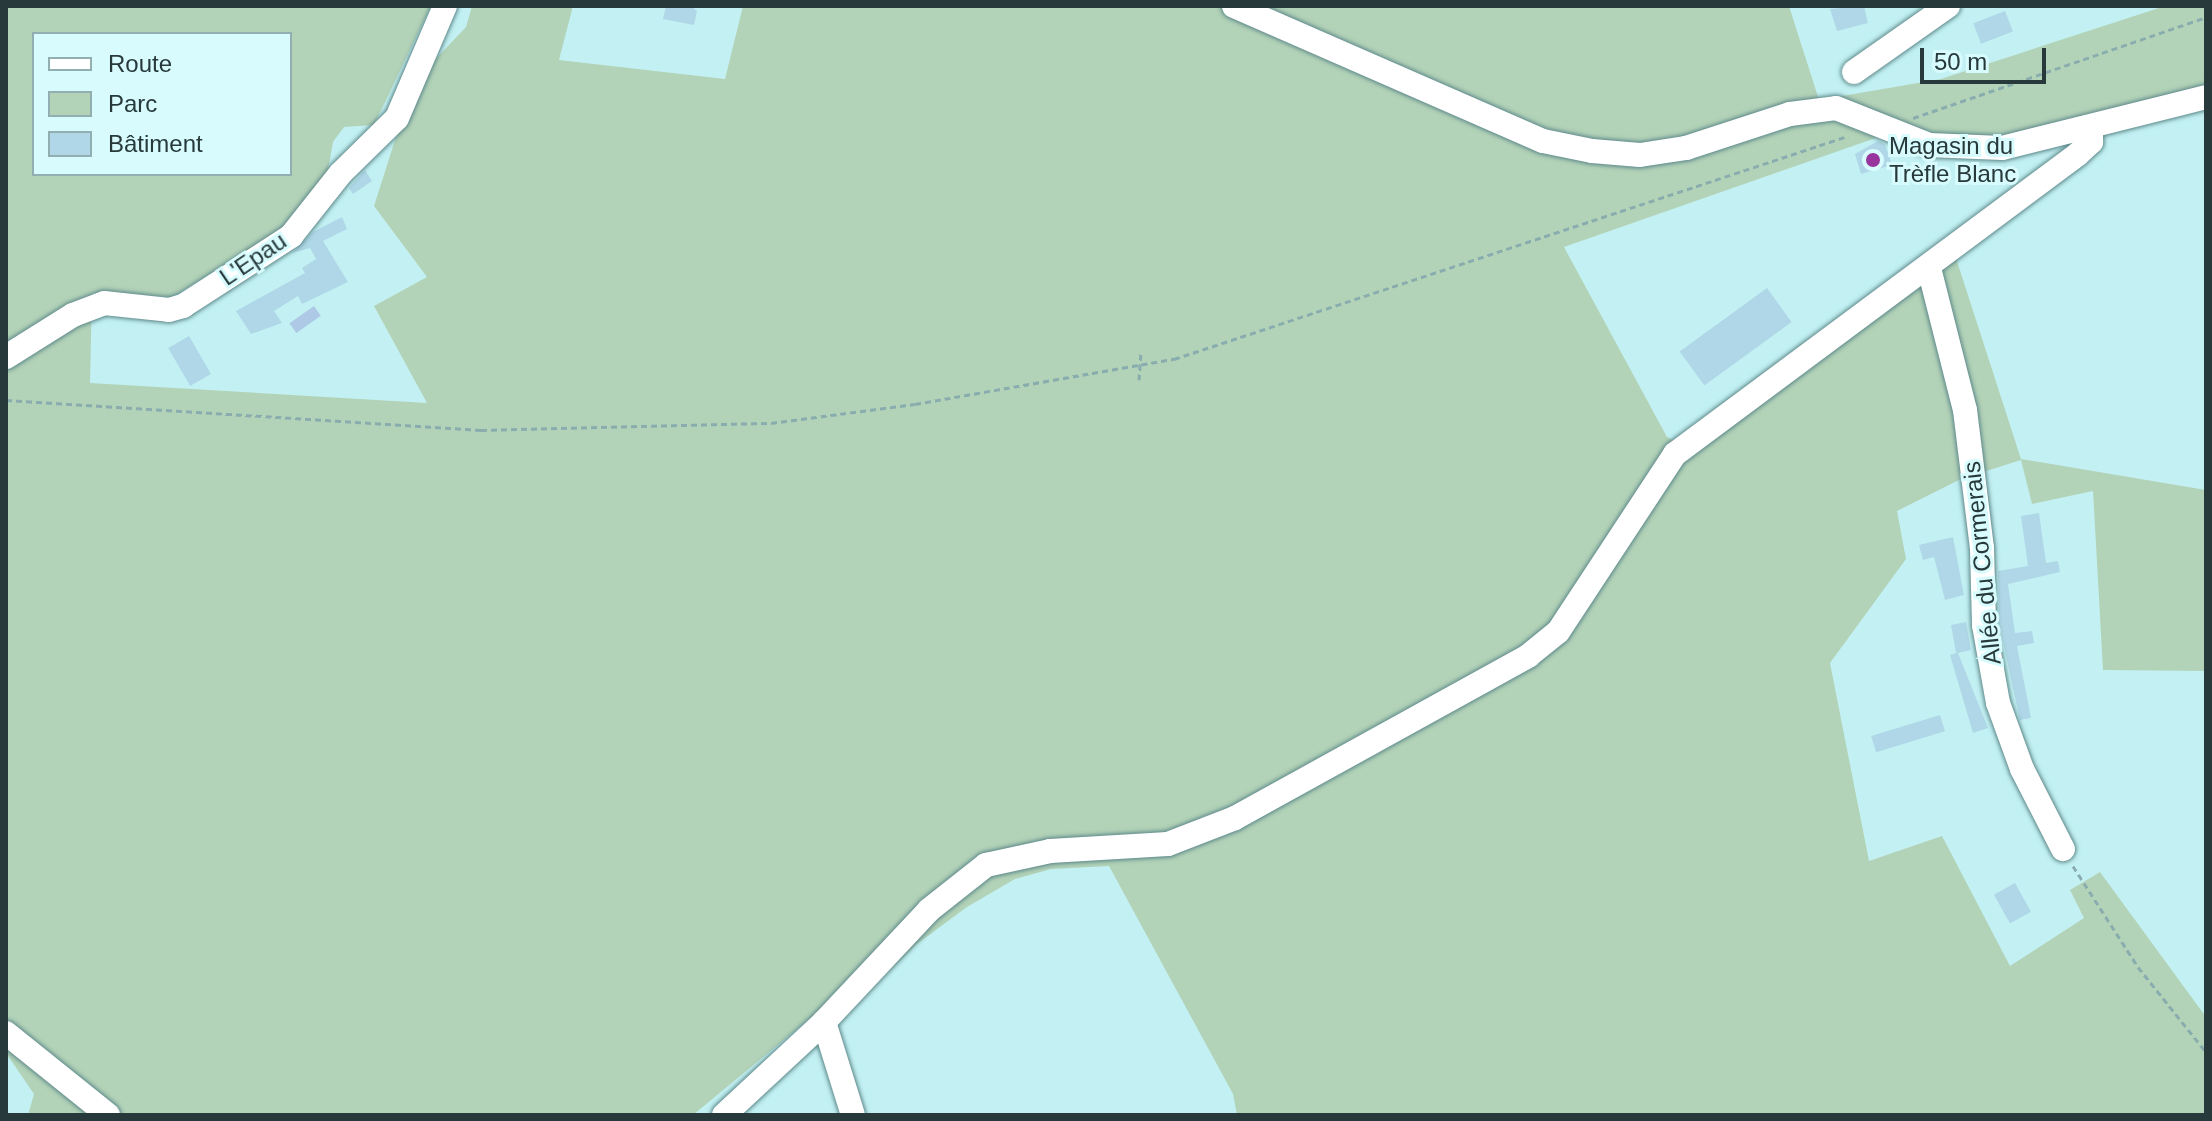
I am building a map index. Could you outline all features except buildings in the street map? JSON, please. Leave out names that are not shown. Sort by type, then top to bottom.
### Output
[{"type":"street","name":"L'Epau","points":[[6,357],[73,315],[104,303],[169,310],[183,306],[291,236],[341,173],[397,118],[445,6]]},
{"type":"street","points":[[1234,6],[1543,141],[1592,151],[1640,155],[1686,148],[1813,109],[1836,108],[1929,145],[1961,150],[2002,148],[2091,129],[2206,97]]},
{"type":"street","points":[[1854,72],[1948,6]]},
{"type":"street","points":[[724,1115],[824,1022],[929,910],[986,865],[1040,852],[1168,844],[1221,824],[1528,656],[1558,632],[1675,454],[1929,268],[2078,154],[2091,142],[2091,129]]},
{"type":"street","name":"Allée du Cormerais","points":[[1929,268],[1965,410],[1982,548],[1984,625],[1998,703],[2022,769],[2063,849]]},
{"type":"street","points":[[824,1022],[853,1115]]},
{"type":"street","points":[[6,1033],[108,1115]]},
{"type":"path","points":[[6,400],[481,430],[664,429],[771,423],[915,404],[1174,359],[1408,286],[2206,17]]},
{"type":"path","points":[[1139,380],[1141,351]]},
{"type":"path","points":[[2063,849],[2138,967],[2206,1052]]},
{"type":"green space","points":[[6,6],[431,6],[374,125],[344,127],[333,142],[327,176],[279,232],[172,297],[92,293],[90,383],[427,403],[374,306],[427,277],[374,206],[395,140],[430,65],[466,27],[472,6],[573,6],[559,60],[725,79],[743,6],[1789,6],[1819,100],[1941,79],[2165,6],[2206,6],[2206,88],[2004,138],[1963,141],[1910,126],[1564,247],[1667,437],[1691,451],[1955,255],[2021,459],[2206,490],[2206,671],[2103,670],[2093,491],[2032,504],[2021,460],[1961,479],[1897,511],[1906,559],[1830,663],[1869,861],[1942,836],[2010,966],[2084,918],[2070,890],[2100,872],[2206,1017],[2206,1115],[1237,1115],[1233,1094],[1109,866],[1051,869],[1015,879],[967,907],[917,944],[838,1020],[831,1001],[693,1115],[28,1115],[34,1094],[6,1053]]},
{"type":"water","points":[[314,306],[321,316],[296,333],[289,323]]},
{"type":"place","name":"Magasin du Trèfle Blanc","points":[[1873,160]]}]
